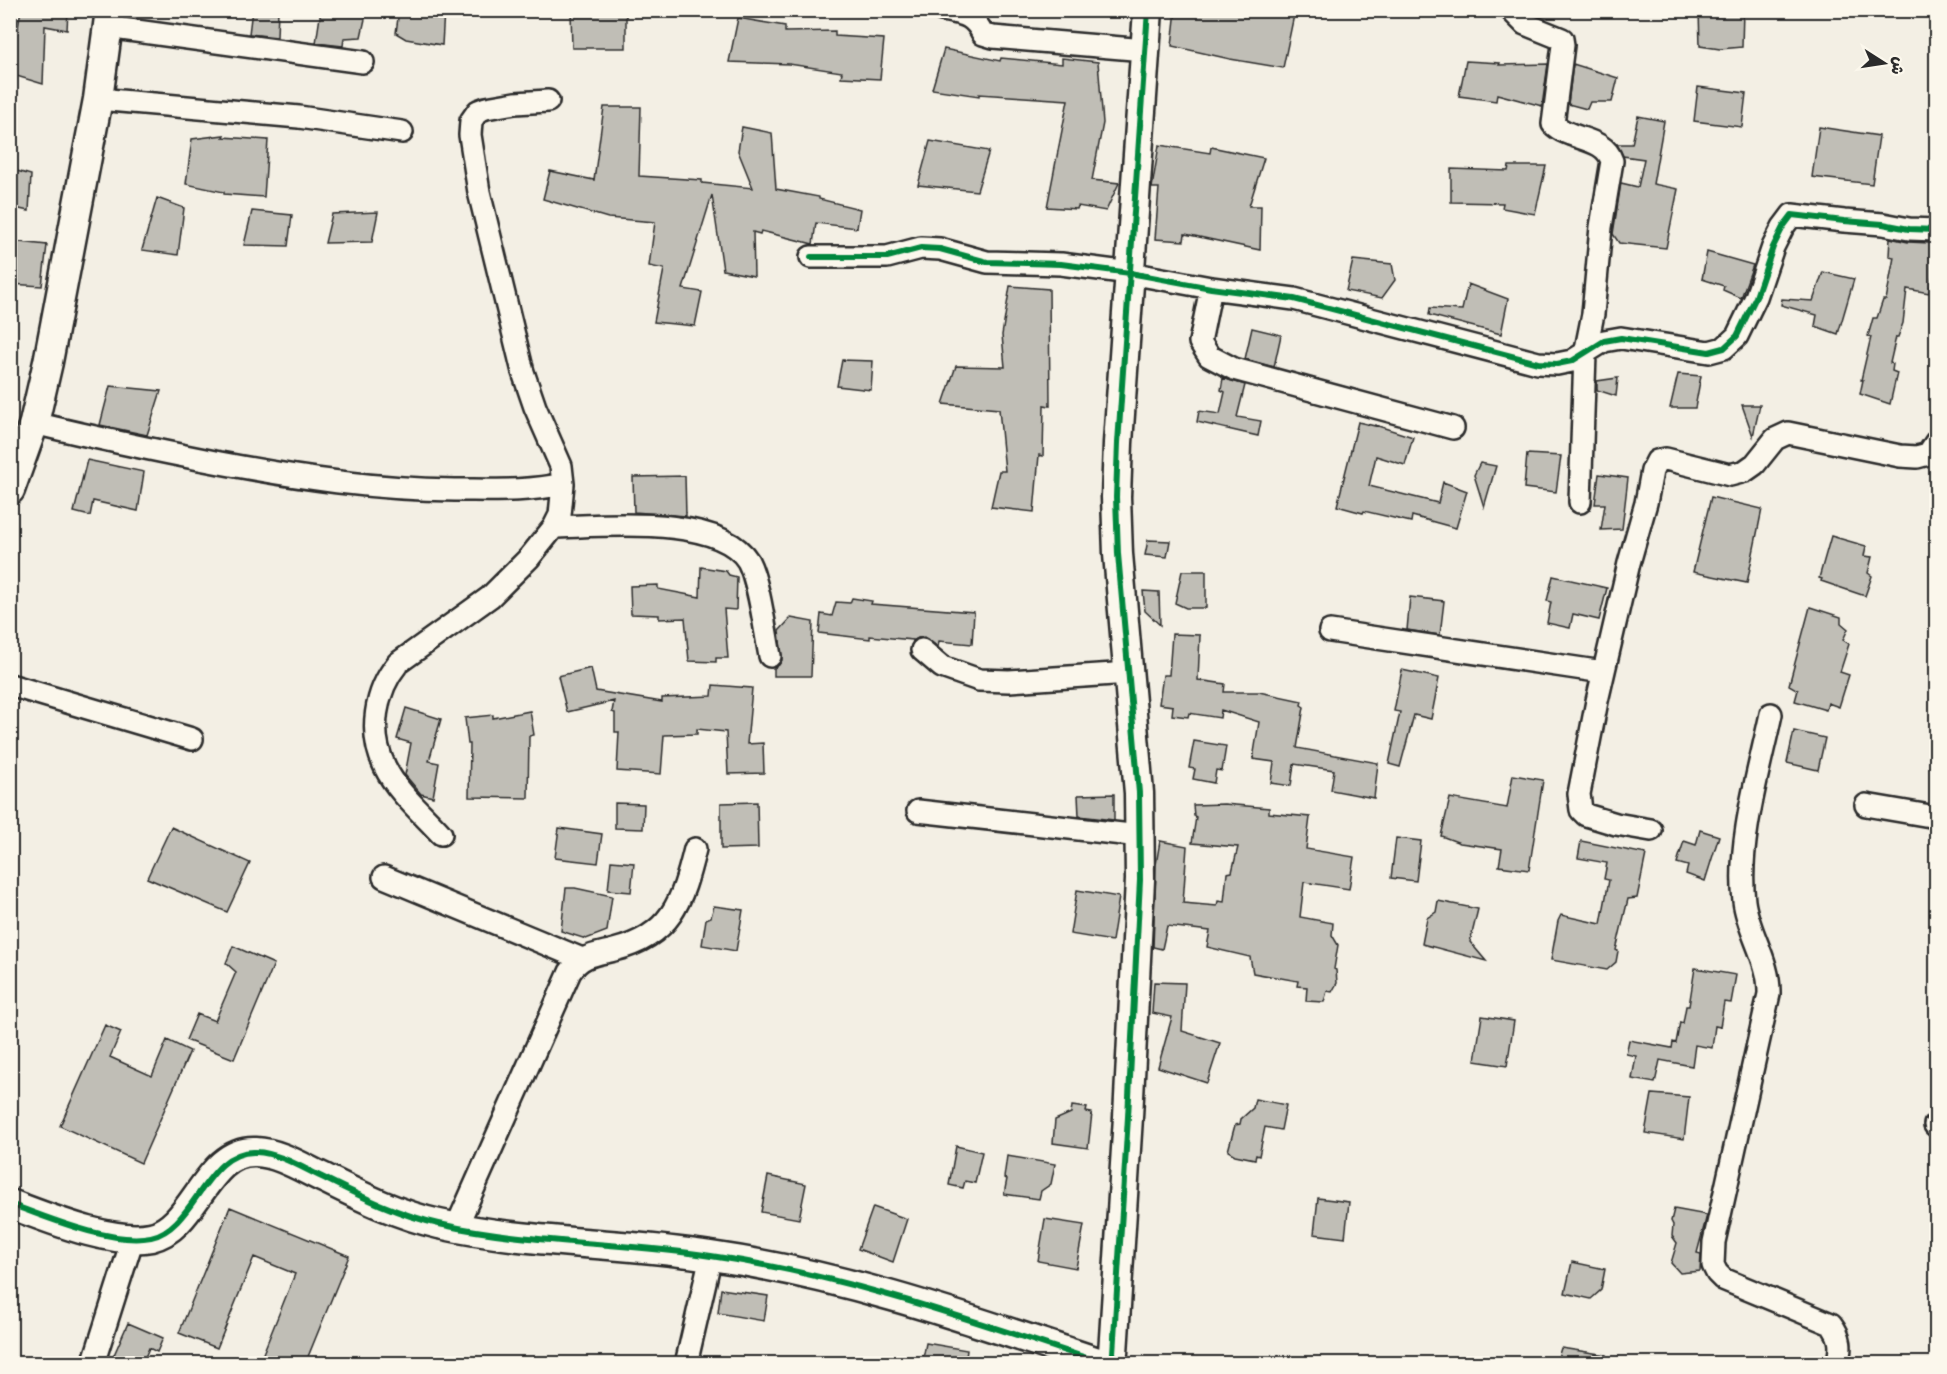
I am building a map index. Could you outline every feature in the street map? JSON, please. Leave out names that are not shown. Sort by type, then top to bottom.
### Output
[{"type":"street","points":[[942,10],[971,17],[983,34],[993,37],[1145,50]]},
{"type":"street","points":[[10,1204],[77,1227],[133,1238],[162,1234],[174,1224],[224,1163],[239,1154],[264,1153],[404,1214],[456,1228],[512,1237],[711,1256],[832,1280],[1109,1361],[1132,1037],[1140,880],[1138,773],[1120,578],[1116,497],[1148,10]]},
{"type":"street","points":[[1511,10],[1525,24],[1562,39],[1553,124],[1559,130],[1598,144],[1610,152],[1612,161],[1601,227],[1593,314],[1585,354],[1580,502]]},
{"type":"street","points":[[10,490],[34,423],[48,362],[98,99],[108,19],[363,62]]},
{"type":"street","points":[[98,99],[299,117],[402,132]]},
{"type":"street","points":[[441,834],[385,767],[380,753],[376,725],[378,703],[381,690],[389,674],[398,663],[490,597],[529,558],[554,527],[560,515],[563,484],[561,466],[535,407],[523,372],[479,192],[470,135],[471,121],[478,111],[516,103],[548,101]]},
{"type":"street","points":[[811,257],[887,257],[921,248],[940,249],[987,261],[1061,264],[1130,273],[1294,300],[1538,363],[1557,364],[1572,361],[1604,341],[1621,338],[1709,352],[1724,348],[1737,336],[1756,297],[1782,227],[1792,215],[1936,230]]},
{"type":"street","points":[[1211,288],[1200,342],[1209,356],[1234,369],[1453,428]]},
{"type":"street","points":[[34,423],[181,456],[336,483],[428,489],[500,490],[524,490],[563,484]]},
{"type":"street","points":[[1651,830],[1586,815],[1581,810],[1579,794],[1604,672],[1652,471],[1657,461],[1666,459],[1730,475],[1745,471],[1755,464],[1775,439],[1788,433],[1900,456],[1917,457],[1928,454],[1936,442]]},
{"type":"street","points":[[554,527],[668,526],[731,544],[749,563],[770,656]]},
{"type":"street","points":[[1330,631],[1604,672]]},
{"type":"street","points":[[922,651],[942,667],[979,680],[1009,681],[1129,673]]},
{"type":"street","points":[[10,685],[192,739]]},
{"type":"street","points":[[1771,714],[1747,828],[1742,887],[1744,905],[1768,976],[1769,994],[1726,1183],[1714,1242],[1713,1265],[1723,1279],[1831,1324],[1841,1342],[1837,1364]]},
{"type":"street","points":[[1866,805],[1936,817]]},
{"type":"street","points":[[918,811],[1140,836]]},
{"type":"street","points":[[456,1228],[570,972],[582,959],[634,944],[665,923],[676,908],[687,884],[695,849]]},
{"type":"street","points":[[384,877],[582,959]]},
{"type":"street","points":[[93,1364],[133,1238]]},
{"type":"street","points":[[686,1364],[711,1256]]},
{"type":"building","points":[[21,10],[68,10],[67,30],[45,26],[43,84],[10,74],[10,43],[15,43]]},
{"type":"building","points":[[252,10],[278,10],[277,37],[249,34]]},
{"type":"building","points":[[321,10],[367,10],[361,37],[344,38],[343,46],[316,43]]},
{"type":"building","points":[[399,10],[444,10],[442,45],[406,39],[396,33]]},
{"type":"building","points":[[1176,10],[1255,10],[1294,15],[1283,68],[1172,46]]},
{"type":"building","points":[[1699,10],[1743,10],[1742,47],[1720,49],[1700,46]]},
{"type":"building","points":[[571,11],[626,11],[626,48],[572,48]]},
{"type":"building","points":[[738,18],[785,26],[785,32],[835,31],[835,36],[884,39],[880,79],[841,77],[842,72],[789,64],[729,62]]},
{"type":"building","points":[[944,49],[1000,61],[1001,58],[1062,64],[1062,58],[1098,62],[1103,123],[1092,180],[1119,183],[1106,211],[1078,206],[1077,209],[1047,207],[1068,100],[979,94],[979,96],[932,89]]},
{"type":"building","points":[[1466,61],[1500,63],[1499,65],[1548,64],[1542,106],[1497,94],[1496,101],[1459,96]]},
{"type":"building","points":[[1573,64],[1618,78],[1612,102],[1590,102],[1587,109],[1568,104]]},
{"type":"building","points":[[1698,87],[1746,93],[1742,127],[1694,121]]},
{"type":"building","points":[[604,107],[641,107],[639,176],[702,180],[702,183],[753,188],[738,151],[742,127],[772,133],[776,189],[819,197],[819,199],[860,209],[857,228],[816,223],[813,244],[761,231],[760,234],[753,232],[754,276],[723,270],[712,195],[683,289],[702,292],[695,326],[654,322],[664,269],[649,266],[655,222],[608,218],[543,199],[550,171],[594,180]]},
{"type":"building","points":[[1638,116],[1664,121],[1653,184],[1678,189],[1666,248],[1619,243],[1613,234],[1621,183],[1638,187],[1644,159],[1623,156],[1617,144],[1632,144]]},
{"type":"building","points":[[1819,127],[1879,136],[1872,184],[1812,177]]},
{"type":"building","points":[[224,135],[223,137],[268,140],[264,197],[224,194],[224,192],[186,184],[192,139]]},
{"type":"building","points":[[930,141],[989,151],[977,191],[918,185]]},
{"type":"building","points":[[1159,145],[1210,153],[1211,147],[1264,158],[1249,206],[1261,206],[1260,250],[1185,234],[1184,241],[1155,239],[1159,188],[1152,188]]},
{"type":"building","points":[[1509,166],[1546,166],[1535,214],[1502,208],[1503,203],[1451,202],[1451,169],[1508,171]]},
{"type":"building","points":[[10,169],[31,175],[29,211],[10,207]]},
{"type":"building","points":[[157,198],[184,208],[178,255],[142,250]]},
{"type":"building","points":[[252,211],[292,215],[288,246],[244,245]]},
{"type":"building","points":[[378,212],[372,242],[325,243],[332,214]]},
{"type":"building","points":[[1890,238],[1930,243],[1936,246],[1936,261],[1929,293],[1907,289],[1903,323],[1896,337],[1890,363],[1893,364],[1892,371],[1897,373],[1890,404],[1860,394],[1871,337],[1868,336],[1873,318],[1877,318],[1883,300],[1886,300],[1894,257],[1889,256]]},
{"type":"building","points":[[10,241],[47,245],[42,286],[10,284]]},
{"type":"building","points":[[1707,252],[1753,265],[1741,298],[1723,290],[1724,286],[1702,279]]},
{"type":"building","points":[[1353,260],[1392,264],[1395,280],[1382,298],[1346,291]]},
{"type":"building","points":[[1823,272],[1854,279],[1838,334],[1815,326],[1817,315],[1781,305],[1782,299],[1813,301]]},
{"type":"building","points":[[1468,284],[1508,299],[1501,334],[1429,315],[1430,308],[1462,310]]},
{"type":"building","points":[[1010,286],[1049,289],[1050,406],[1044,405],[1043,456],[1039,455],[1034,512],[991,507],[999,471],[1005,471],[999,409],[943,404],[956,366],[1005,367],[1002,335]]},
{"type":"building","points":[[1252,328],[1281,335],[1274,367],[1245,359]]},
{"type":"building","points":[[842,360],[873,361],[871,390],[837,386]]},
{"type":"building","points":[[1678,374],[1701,376],[1695,408],[1670,408]]},
{"type":"building","points":[[1223,378],[1245,385],[1237,417],[1261,421],[1258,436],[1197,422],[1199,411],[1220,414],[1225,392],[1221,390]]},
{"type":"building","points":[[1618,378],[1616,396],[1597,390],[1597,381]]},
{"type":"building","points":[[110,386],[161,391],[147,435],[100,425]]},
{"type":"building","points":[[1742,405],[1760,405],[1753,436]]},
{"type":"building","points":[[1358,422],[1413,437],[1405,465],[1376,456],[1369,486],[1438,503],[1443,482],[1467,491],[1456,528],[1412,516],[1411,522],[1337,506]]},
{"type":"building","points":[[1527,454],[1561,456],[1556,492],[1524,488]]},
{"type":"building","points":[[87,460],[144,472],[138,511],[93,501],[90,516],[74,512]]},
{"type":"building","points":[[1480,463],[1496,466],[1484,507],[1474,475]]},
{"type":"building","points":[[1599,474],[1628,478],[1622,529],[1601,530],[1605,504],[1595,504]]},
{"type":"building","points":[[685,476],[686,516],[634,512],[633,477]]},
{"type":"building","points":[[1711,497],[1762,509],[1747,583],[1693,572]]},
{"type":"building","points":[[1831,536],[1866,546],[1864,556],[1872,557],[1868,573],[1872,576],[1865,596],[1821,581],[1822,579],[1819,578]]},
{"type":"building","points":[[1148,540],[1170,541],[1167,557],[1145,555]]},
{"type":"building","points":[[701,567],[726,571],[729,575],[737,577],[736,610],[724,609],[728,658],[716,658],[716,662],[689,661],[685,618],[659,619],[659,615],[631,614],[630,586],[658,585],[658,589],[700,597]]},
{"type":"building","points":[[1182,571],[1206,571],[1206,608],[1186,608],[1175,603]]},
{"type":"building","points":[[1553,576],[1607,588],[1599,620],[1573,614],[1570,628],[1547,623],[1551,602],[1547,601]]},
{"type":"building","points":[[1143,591],[1159,592],[1160,625],[1145,611]]},
{"type":"building","points":[[1410,597],[1444,601],[1440,635],[1407,630]]},
{"type":"building","points":[[852,598],[872,601],[871,604],[974,612],[972,644],[939,641],[938,647],[924,637],[913,641],[819,633],[821,614],[832,616],[836,602],[850,603]]},
{"type":"building","points":[[1810,607],[1841,617],[1841,623],[1848,629],[1843,640],[1849,644],[1840,672],[1849,675],[1839,707],[1828,703],[1826,710],[1795,701],[1798,690],[1789,685]]},
{"type":"building","points":[[791,618],[813,622],[811,676],[774,676],[774,668],[782,660],[779,631]]},
{"type":"building","points":[[1172,634],[1200,635],[1198,680],[1225,684],[1224,692],[1259,692],[1302,701],[1301,705],[1304,707],[1297,748],[1378,763],[1374,798],[1331,790],[1334,770],[1294,764],[1291,786],[1271,783],[1274,762],[1253,759],[1259,722],[1221,710],[1220,718],[1189,713],[1188,717],[1172,715],[1173,706],[1159,704],[1163,675],[1169,675]]},
{"type":"building","points":[[591,668],[596,691],[662,702],[662,698],[712,696],[713,685],[752,688],[747,744],[763,743],[764,773],[728,774],[726,732],[697,729],[697,734],[664,735],[661,774],[617,771],[619,732],[615,732],[615,713],[612,712],[614,701],[567,712],[558,676]]},
{"type":"building","points":[[1402,670],[1439,678],[1431,719],[1414,715],[1400,767],[1389,764],[1400,712],[1394,711]]},
{"type":"building","points":[[406,708],[441,719],[429,761],[439,763],[433,797],[421,794],[405,775],[411,743],[397,739]]},
{"type":"building","points":[[530,711],[534,735],[529,736],[528,798],[469,797],[470,744],[468,744],[465,718],[493,715],[493,718]]},
{"type":"building","points":[[1794,731],[1825,738],[1818,770],[1787,763]]},
{"type":"building","points":[[1194,741],[1226,746],[1222,771],[1216,770],[1214,783],[1193,779],[1195,769],[1189,768]]},
{"type":"building","points":[[1513,775],[1543,780],[1529,870],[1499,866],[1502,849],[1460,843],[1441,836],[1450,798],[1507,808]]},
{"type":"building","points":[[1114,794],[1114,820],[1079,816],[1078,795]]},
{"type":"building","points":[[757,802],[758,848],[721,849],[721,803]]},
{"type":"building","points":[[615,803],[644,804],[643,829],[615,828]]},
{"type":"building","points":[[1224,804],[1269,808],[1269,813],[1310,817],[1306,849],[1354,857],[1349,889],[1304,882],[1300,917],[1333,923],[1332,935],[1338,945],[1334,969],[1337,983],[1332,992],[1327,991],[1324,1002],[1306,1001],[1307,987],[1297,986],[1298,981],[1253,973],[1250,957],[1207,947],[1210,931],[1167,926],[1162,949],[1153,947],[1156,865],[1160,841],[1187,846],[1183,903],[1217,906],[1218,901],[1224,902],[1227,873],[1232,872],[1238,847],[1192,843],[1196,817],[1193,805]]},
{"type":"building","points":[[171,827],[250,863],[227,912],[147,878]]},
{"type":"building","points":[[559,828],[602,834],[598,863],[555,858]]},
{"type":"building","points":[[1700,830],[1719,836],[1705,881],[1686,874],[1688,866],[1677,863],[1684,841],[1696,845]]},
{"type":"building","points":[[1396,838],[1421,841],[1416,881],[1391,878]]},
{"type":"building","points":[[1581,841],[1646,854],[1637,898],[1628,899],[1616,950],[1618,951],[1616,962],[1607,970],[1551,960],[1561,915],[1601,924],[1609,880],[1604,879],[1607,863],[1578,858]]},
{"type":"building","points":[[611,861],[634,863],[631,892],[608,890]]},
{"type":"building","points":[[566,888],[612,896],[607,931],[586,939],[561,931]]},
{"type":"building","points":[[1077,890],[1119,897],[1112,941],[1070,934]]},
{"type":"building","points":[[1438,901],[1478,909],[1470,942],[1486,961],[1422,944],[1427,918],[1436,912]]},
{"type":"building","points":[[714,906],[743,910],[736,951],[702,945],[706,919],[711,917]]},
{"type":"building","points":[[233,946],[274,964],[234,1059],[186,1040],[197,1014],[215,1021],[236,972],[226,963]]},
{"type":"building","points":[[1695,968],[1736,975],[1731,1003],[1724,1002],[1720,1027],[1715,1026],[1712,1048],[1695,1045],[1692,1066],[1660,1060],[1655,1083],[1632,1079],[1636,1056],[1626,1054],[1629,1040],[1672,1048],[1673,1042],[1676,1043],[1680,1022],[1683,1023],[1686,1006],[1689,1006]]},
{"type":"building","points":[[1154,982],[1185,983],[1182,1031],[1220,1043],[1207,1083],[1158,1067],[1172,1017],[1152,1013]]},
{"type":"building","points":[[1482,1016],[1514,1021],[1507,1066],[1475,1061]]},
{"type":"building","points":[[105,1025],[121,1032],[110,1057],[152,1076],[167,1040],[190,1051],[141,1163],[60,1126]]},
{"type":"building","points":[[1652,1094],[1689,1097],[1684,1139],[1645,1133]]},
{"type":"building","points":[[1255,1099],[1286,1105],[1281,1130],[1265,1127],[1259,1156],[1256,1155],[1255,1159],[1235,1155],[1228,1151],[1235,1125],[1240,1124],[1241,1119],[1253,1108]]},
{"type":"building","points":[[1072,1106],[1087,1108],[1086,1112],[1092,1113],[1088,1148],[1053,1143],[1055,1120],[1071,1113]]},
{"type":"building","points":[[956,1146],[982,1152],[975,1183],[965,1181],[963,1188],[949,1185]]},
{"type":"building","points":[[1007,1156],[1055,1164],[1051,1184],[1041,1191],[1039,1199],[1004,1194],[1007,1179],[1004,1178]]},
{"type":"building","points":[[768,1176],[806,1184],[799,1219],[761,1212]]},
{"type":"building","points":[[1318,1198],[1349,1202],[1345,1238],[1314,1234]]},
{"type":"building","points":[[230,1207],[349,1256],[305,1364],[281,1364],[262,1356],[295,1274],[254,1257],[217,1348],[179,1333]]},
{"type":"building","points":[[873,1207],[907,1219],[893,1262],[858,1249]]},
{"type":"building","points":[[1674,1209],[1707,1215],[1697,1253],[1701,1254],[1700,1271],[1680,1273],[1671,1263],[1677,1243],[1672,1236],[1671,1221]]},
{"type":"building","points":[[1045,1219],[1084,1225],[1076,1268],[1038,1261]]},
{"type":"building","points":[[1572,1262],[1605,1269],[1601,1290],[1591,1299],[1565,1293]]},
{"type":"building","points":[[721,1289],[768,1296],[764,1321],[718,1313]]},
{"type":"building","points":[[128,1323],[163,1338],[157,1352],[149,1348],[142,1364],[110,1364]]},
{"type":"building","points":[[926,1343],[967,1350],[965,1364],[922,1364]]},
{"type":"building","points":[[1561,1348],[1606,1355],[1605,1364],[1556,1364]]},
{"type":"cycle path","points":[[1113,1353],[1140,880],[1139,793],[1118,554],[1116,497],[1148,10]]},
{"type":"cycle path","points":[[811,257],[887,257],[921,248],[940,249],[987,262],[1061,264],[1130,273],[1211,288],[1294,299],[1538,363],[1557,364],[1572,361],[1604,341],[1621,338],[1709,352],[1724,348],[1737,336],[1756,297],[1773,247],[1792,215],[1883,224],[1909,229],[1936,230]]},
{"type":"cycle path","points":[[10,1204],[99,1234],[135,1238],[151,1237],[166,1231],[179,1220],[212,1175],[225,1163],[239,1154],[265,1153],[292,1162],[381,1205],[439,1224],[473,1231],[677,1251],[761,1264],[907,1300],[1098,1362]]}]
